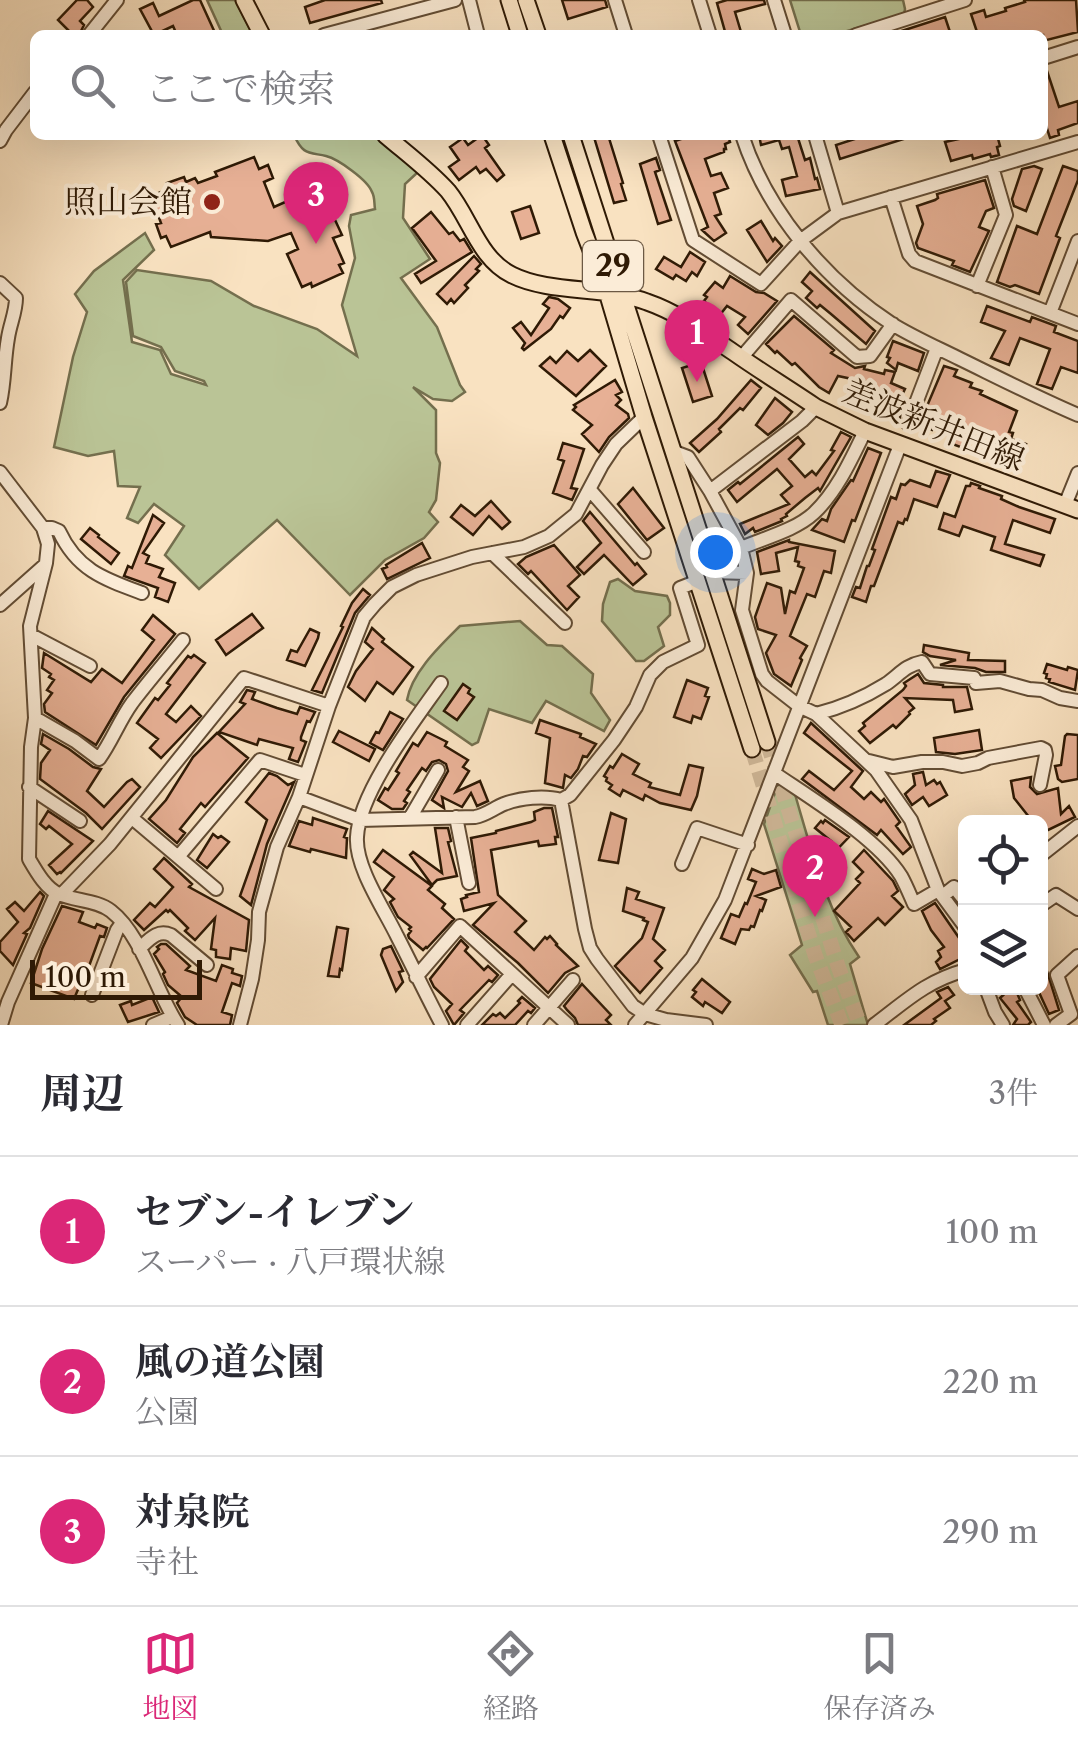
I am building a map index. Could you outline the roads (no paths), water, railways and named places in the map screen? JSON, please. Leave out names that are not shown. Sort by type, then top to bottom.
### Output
[{"type":"main road","points":[[244,0],[259,30]]},
{"type":"main road","points":[[508,0],[518,30]]},
{"type":"main road","points":[[526,0],[536,30]]},
{"type":"main road","name":"差波新井田線","points":[[391,140],[450,194],[484,250],[511,274],[529,281],[647,301],[679,316],[816,406],[865,432],[1072,508]]},
{"type":"main road","name":"29","points":[[554,140],[584,232],[615,294],[656,396],[752,749]]},
{"type":"main road","name":"29","points":[[571,140],[615,294],[644,417],[767,742]]},
{"type":"street","points":[[93,30],[117,0]]},
{"type":"street","points":[[343,30],[455,0]]},
{"type":"street","points":[[469,0],[477,30]]},
{"type":"street","points":[[615,0],[624,30]]},
{"type":"street","points":[[699,0],[708,30]]},
{"type":"street","points":[[774,0],[783,30]]},
{"type":"street","points":[[908,0],[912,16]]},
{"type":"street","points":[[871,30],[966,0]]},
{"type":"street","points":[[1048,57],[1078,48]]},
{"type":"street","points":[[2,132],[30,98]]},
{"type":"street","points":[[661,140],[693,240],[761,284],[800,240],[838,213],[1078,142]]},
{"type":"street","points":[[743,140],[774,202],[800,240],[839,283],[893,324],[1078,414]]},
{"type":"street","points":[[816,140],[838,213]]},
{"type":"street","points":[[977,286],[1006,215],[992,167]]},
{"type":"street","points":[[892,197],[909,254],[915,260],[1078,324]]},
{"type":"street","points":[[1050,313],[1078,241]]},
{"type":"street","points":[[0,283],[16,298],[0,403]]},
{"type":"street","points":[[741,358],[790,300],[857,357],[870,356],[893,324]]},
{"type":"street","points":[[908,424],[937,348]]},
{"type":"street","points":[[710,491],[816,406]]},
{"type":"street","points":[[240,1025],[252,979],[263,894],[277,846],[364,617],[392,587],[416,575],[492,552],[524,548],[549,536],[576,514],[616,444],[644,417]]},
{"type":"street","points":[[741,548],[813,514],[838,482],[865,432]]},
{"type":"street","points":[[635,1025],[692,958],[725,900],[900,444]]},
{"type":"street","points":[[672,452],[688,458],[741,548],[747,573],[742,610],[762,674],[799,706],[816,714],[876,770],[912,820],[941,893],[958,917]]},
{"type":"street","points":[[0,472],[42,528],[48,544],[30,626],[35,718],[29,786],[29,860],[58,894],[109,909],[122,923],[139,948],[175,1021],[153,1025]]},
{"type":"street","points":[[1072,508],[1078,473]]},
{"type":"street","points":[[590,490],[644,552]]},
{"type":"street","points":[[42,528],[58,530],[66,547],[100,577],[142,594]]},
{"type":"street","points":[[492,552],[565,624]]},
{"type":"street","points":[[1,607],[46,563]]},
{"type":"street","points":[[298,797],[360,820],[483,816],[506,803],[551,797],[561,800],[570,795],[614,740],[636,707],[650,675],[662,662],[698,646],[680,588],[705,577],[747,573]]},
{"type":"street","points":[[31,635],[90,666]]},
{"type":"street","points":[[35,718],[99,759],[132,703],[183,640]]},
{"type":"street","points":[[816,714],[886,684],[910,664],[922,662],[930,674],[974,678],[976,683],[1000,681],[1078,701]]},
{"type":"street","points":[[1,1025],[4,1002],[58,894],[132,818],[244,678],[329,706]]},
{"type":"street","points":[[440,683],[372,788],[357,838],[370,882],[442,1025]]},
{"type":"street","points":[[867,761],[893,767],[922,762],[962,766],[1041,748],[1046,755],[1040,785]]},
{"type":"street","points":[[178,857],[260,760],[306,775]]},
{"type":"street","points":[[410,818],[438,770]]},
{"type":"street","points":[[774,774],[846,823],[886,858],[901,876],[914,904],[954,888],[958,893]]},
{"type":"street","points":[[29,786],[80,821]]},
{"type":"street","points":[[561,800],[590,948],[634,1006],[645,1014],[706,1025]]},
{"type":"street","points":[[456,816],[469,883]]},
{"type":"street","points":[[132,818],[216,889]]},
{"type":"street","points":[[1048,850],[1078,826]]},
{"type":"street","points":[[682,864],[697,828],[748,845]]},
{"type":"street","points":[[1041,905],[1056,895],[1078,908]]},
{"type":"street","points":[[92,995],[122,923]]},
{"type":"street","points":[[416,977],[460,926],[568,1025]]},
{"type":"street","points":[[139,948],[164,932],[207,965]]},
{"type":"street","points":[[1056,1025],[1071,1014],[1057,975],[1078,956]]},
{"type":"street","points":[[874,1025],[916,990],[958,973]]},
{"type":"street","points":[[466,1025],[512,974]]},
{"type":"street","points":[[534,1025],[572,980]]},
{"type":"street","points":[[988,995],[1003,1025]]},
{"type":"street","points":[[1029,995],[1044,1025]]},
{"type":"tunnel","points":[[767,742],[860,1025]]},
{"type":"tunnel","points":[[752,749],[815,955],[842,1025]]},
{"type":"place","name":"照山会館","points":[[212,202]]},
{"type":"place","name":"対泉院","points":[[316,244]]},
{"type":"place","name":"セブン-イレブン","points":[[697,382]]},
{"type":"place","name":"風の道公園","points":[[815,917]]}]
